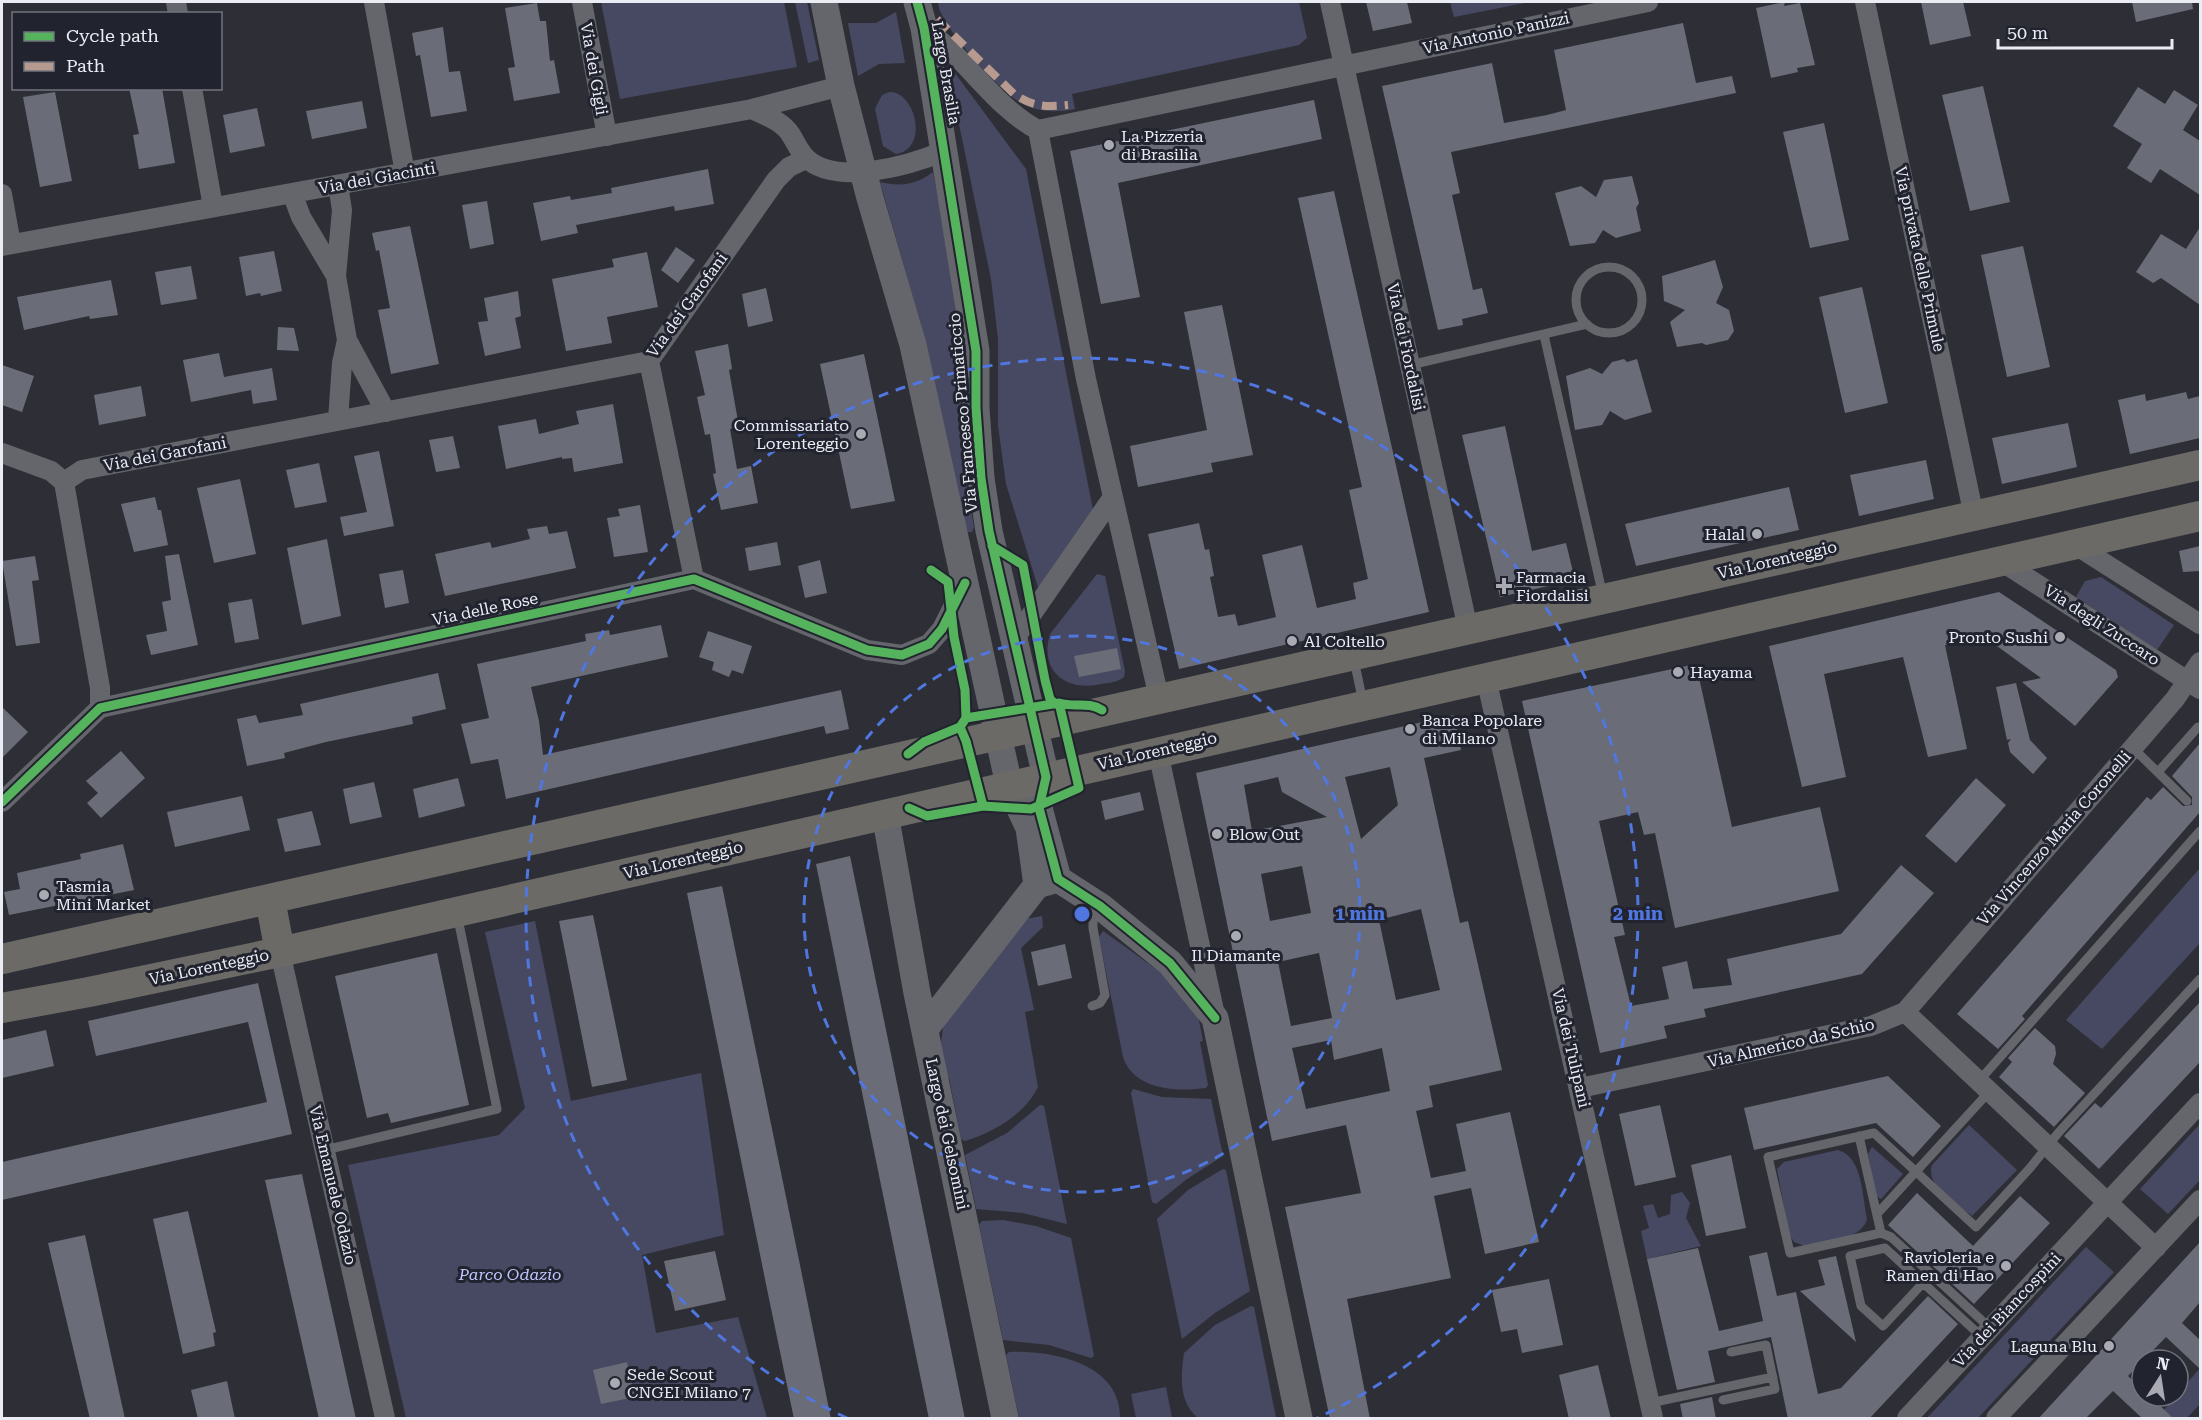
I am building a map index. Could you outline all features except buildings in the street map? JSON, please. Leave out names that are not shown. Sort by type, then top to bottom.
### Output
[{"type":"main road","name":"Via Lorenteggio","points":[[2,959],[998,733],[2200,465]]},
{"type":"main road","name":"Via Lorenteggio","points":[[2,1008],[280,952],[1009,785],[2004,563],[2074,544],[2200,516]]},
{"type":"main road","points":[[270,899],[280,952]]},
{"type":"main road","points":[[81,942],[89,992]]},
{"type":"street","points":[[374,2],[405,173]]},
{"type":"street","name":"Via dei Gigli","points":[[582,2],[607,136]]},
{"type":"street","points":[[824,2],[842,86],[864,171]]},
{"type":"street","name":"Largo Brasilia","points":[[806,159],[832,171],[864,171],[915,164],[944,151],[924,28],[917,2]]},
{"type":"street","points":[[1159,698],[1086,379],[1038,130],[1344,65],[1330,2]]},
{"type":"street","name":"Via Antonio Panizzi","points":[[1344,65],[1644,2]]},
{"type":"street","name":"Via privata delle Primule","points":[[1865,2],[1974,516]]},
{"type":"street","name":"Largo Brasilia","points":[[924,28],[946,44],[1020,121],[1038,130]]},
{"type":"street","name":"Via dei Fiordalisi","points":[[1344,65],[1468,629]]},
{"type":"street","points":[[752,109],[842,86]]},
{"type":"street","points":[[192,90],[213,207]]},
{"type":"street","points":[[752,109],[784,126],[806,159]]},
{"type":"street","name":"Via dei Giacinti","points":[[6,245],[752,109]]},
{"type":"street","name":"Via Francesco Primaticcio","points":[[944,151],[976,351],[976,408],[981,478],[989,531],[1046,777]]},
{"type":"street","name":"Via dei Garofani","points":[[64,482],[82,470],[649,361],[776,180],[789,167],[806,159]]},
{"type":"street","name":"Via Francesco Primaticcio","points":[[864,171],[913,345],[1009,785]]},
{"type":"street","points":[[338,185],[342,210],[336,276],[347,340],[386,411]]},
{"type":"street","points":[[292,193],[301,217],[336,276]]},
{"type":"street","points":[[2,194],[6,245]]},
{"type":"street","points":[[338,420],[342,363],[347,340]]},
{"type":"street","points":[[649,361],[694,579],[867,650],[902,656],[929,644],[942,629],[965,583]]},
{"type":"street","points":[[2,453],[51,471],[64,482],[100,688],[100,708],[2,802]]},
{"type":"street","points":[[1013,640],[1113,496]]},
{"type":"street","points":[[952,529],[976,538],[984,537],[989,531]]},
{"type":"street","points":[[2074,544],[2200,624]]},
{"type":"street","name":"Via degli Zuccaro","points":[[2004,563],[2194,685]]},
{"type":"street","name":"Via delle Rose","points":[[100,708],[694,579]]},
{"type":"street","name":"Via Vincenzo Maria Coronelli","points":[[1905,1012],[2133,748],[2194,685],[2200,662]]},
{"type":"street","name":"Via dei Tulipani","points":[[1486,678],[1652,1411]]},
{"type":"street","points":[[1158,752],[1299,1419]]},
{"type":"street","points":[[925,1029],[1048,882],[1039,808],[1046,777]]},
{"type":"street","points":[[1009,785],[1029,828],[1048,882],[1100,906],[1170,963],[1215,1018]]},
{"type":"street","name":"Largo dei Gelsomini","points":[[885,814],[925,1029],[1005,1419]]},
{"type":"street","name":"Via Emanuele Odazio","points":[[280,952],[385,1419]]},
{"type":"street","points":[[1905,1012],[2156,1248]]},
{"type":"street","name":"Via Almerico da Schio","points":[[1580,1088],[1871,1026],[1905,1012]]},
{"type":"street","name":"Via dei Biancospini","points":[[1907,1419],[2200,1103]]},
{"type":"street","points":[[1996,1419],[2200,1200]]},
{"type":"lane","points":[[1410,365],[1587,324],[1605,332],[1624,329],[1632,324],[1642,307],[1640,287],[1628,272],[1619,268],[1599,268],[1583,279],[1576,297],[1577,307],[1587,324]]},
{"type":"lane","points":[[1544,335],[1604,598]]},
{"type":"lane","points":[[1353,655],[1364,705]]},
{"type":"lane","points":[[2158,772],[2198,727]]},
{"type":"lane","points":[[2133,748],[2187,801]]},
{"type":"lane","points":[[1877,1214],[1916,1172],[1983,1087],[2200,831]]},
{"type":"lane","points":[[1092,1006],[1100,1003],[1105,995],[1092,916],[1100,906]]},
{"type":"lane","points":[[325,1150],[497,1109],[456,912]]},
{"type":"lane","points":[[1986,1333],[1891,1237],[1881,1233],[1790,1253],[1768,1156],[1874,1133],[1976,1227],[2200,980]]},
{"type":"lane","points":[[1859,1136],[1881,1233]]},
{"type":"lane","points":[[1923,1283],[1883,1326],[1861,1306],[1850,1256],[1885,1248],[1923,1283],[1986,1333]]},
{"type":"lane","points":[[1723,1400],[1775,1389],[1766,1345],[1731,1352]]},
{"type":"lane","points":[[1652,1411],[1773,1377]]},
{"type":"green space","points":[[601,2],[784,2],[797,67],[620,99]]},
{"type":"green space","points":[[795,2],[807,2],[819,60],[808,63]]},
{"type":"green space","points":[[938,2],[1299,2],[1307,38],[1299,45],[1072,94],[1075,109],[1047,111],[1021,103],[986,72],[948,25]]},
{"type":"green space","points":[[1450,2],[1530,2],[1454,17]]},
{"type":"green space","points":[[896,12],[905,63],[879,64],[858,76],[848,23],[876,23]]},
{"type":"green space","points":[[952,69],[1026,169],[1093,510],[1044,587],[1038,587],[1006,484],[998,426],[998,339],[991,279],[948,71]]},
{"type":"green space","points":[[889,92],[898,94],[906,100],[915,120],[916,132],[913,142],[907,150],[896,154],[883,146],[875,109],[882,95]]},
{"type":"green space","points":[[933,172],[957,297],[963,463],[974,527],[972,532],[967,532],[924,336],[880,182],[908,184]]},
{"type":"green space","points":[[1097,574],[1105,576],[1125,671],[1124,677],[1107,683],[1077,685],[1058,676],[1052,668],[1048,659],[1050,634]]},
{"type":"green space","points":[[2101,577],[2174,625],[2157,650],[2076,597],[2085,581]]},
{"type":"green space","points":[[2200,868],[2200,943],[2102,1049],[2066,1020]]},
{"type":"green space","points":[[1042,916],[1043,927],[1021,948],[1034,1010],[1025,1012],[1038,1087],[1017,1114],[997,1128],[965,1141],[961,1139],[949,1078],[946,1079],[941,1043],[943,1028],[1019,920]]},
{"type":"green space","name":"Parco Odazio","points":[[535,921],[571,1101],[701,1073],[724,1235],[642,1255],[656,1333],[738,1317],[767,1418],[406,1418],[348,1165],[499,1135],[525,1108],[485,932]]},
{"type":"green space","points":[[1103,931],[1177,984],[1198,1015],[1203,1041],[1200,1042],[1208,1085],[1206,1088],[1169,1089],[1157,1086],[1136,1076],[1128,1068],[1123,1057],[1099,937]]},
{"type":"green space","points":[[1133,1089],[1162,1097],[1211,1099],[1223,1156],[1187,1179],[1156,1204],[1152,1202],[1131,1093]]},
{"type":"green space","points":[[1040,1105],[1044,1106],[1067,1224],[1023,1213],[976,1209],[965,1155],[1007,1133]]},
{"type":"green space","points":[[2200,1124],[2200,1180],[2168,1214],[2140,1189]]},
{"type":"green space","points":[[1969,1125],[2017,1170],[1972,1216],[1938,1188],[1931,1173],[1932,1165]]},
{"type":"green space","points":[[1872,1147],[1903,1174],[1881,1199],[1876,1196],[1868,1154]]},
{"type":"green space","points":[[1838,1150],[1846,1154],[1857,1169],[1867,1219],[1857,1232],[1841,1239],[1805,1246],[1794,1242],[1789,1234],[1777,1169],[1784,1162]]},
{"type":"green space","points":[[1223,1169],[1226,1170],[1250,1291],[1215,1313],[1182,1339],[1157,1219],[1188,1190]]},
{"type":"green space","points":[[1682,1192],[1690,1203],[1686,1218],[1701,1246],[1647,1259],[1641,1231],[1649,1228],[1643,1206],[1653,1204],[1658,1218],[1670,1214],[1671,1195]]},
{"type":"green space","points":[[1003,1220],[1036,1226],[1071,1238],[1094,1356],[1091,1358],[1049,1345],[1003,1340],[979,1225],[982,1221]]},
{"type":"green space","points":[[2086,1247],[2114,1272],[1978,1418],[1927,1418]]},
{"type":"green space","points":[[1251,1306],[1254,1307],[1276,1418],[1198,1418],[1187,1404],[1182,1388],[1184,1353],[1215,1325]]},
{"type":"green space","points":[[1009,1352],[1044,1354],[1063,1358],[1096,1372],[1109,1384],[1117,1399],[1120,1418],[1019,1418],[1006,1355]]},
{"type":"green space","points":[[2200,1368],[2200,1404],[2187,1418],[2157,1418],[2166,1408],[2190,1408],[2190,1380]]},
{"type":"green space","points":[[1166,1387],[1172,1418],[1136,1418],[1131,1394]]},
{"type":"marked path","points":[[937,19],[1014,94],[1040,105],[1068,105]]},
{"type":"cycle path","points":[[917,2],[924,28],[976,351],[976,408],[981,478],[989,531],[1046,777],[1039,808],[1058,879],[1100,906],[1170,963],[1215,1018]]},
{"type":"cycle path","points":[[992,546],[1023,565],[1045,680],[1050,699],[1055,704]]},
{"type":"cycle path","points":[[908,754],[924,742],[960,727],[966,718],[965,690],[954,637],[948,582],[931,570]]},
{"type":"cycle path","points":[[2,802],[100,708],[694,579],[867,650],[902,655],[929,644],[942,629],[965,583]]},
{"type":"cycle path","points":[[966,718],[1059,703],[1092,706],[1102,710]]},
{"type":"cycle path","points":[[909,808],[927,816],[983,806],[1031,809],[1079,788],[1059,703]]},
{"type":"cycle path","points":[[960,727],[966,741],[983,806]]},
{"type":"place","name":"La Pizzeria di Brasilia","points":[[1109,145]]},
{"type":"place","name":"Commissariato Lorenteggio","points":[[861,434]]},
{"type":"place","name":"Halal","points":[[1757,534]]},
{"type":"place","name":"Farmacia Fiordalisi","points":[[1504,586]]},
{"type":"place","name":"Pronto Sushi","points":[[2060,637]]},
{"type":"place","name":"Al Coltello","points":[[1292,641]]},
{"type":"place","name":"Hayama","points":[[1678,672]]},
{"type":"place","name":"Banca Popolare di Milano","points":[[1410,729]]},
{"type":"place","name":"Blow Out","points":[[1217,834]]},
{"type":"place","name":"Tasmia Mini Market","points":[[44,895]]},
{"type":"place","name":"Il Diamante","points":[[1236,936]]},
{"type":"place","name":"Ravioleria e Ramen di Hao","points":[[2006,1266]]},
{"type":"place","name":"Laguna Blu","points":[[2109,1346]]},
{"type":"place","name":"Sede Scout CNGEI Milano 7","points":[[615,1383]]}]
